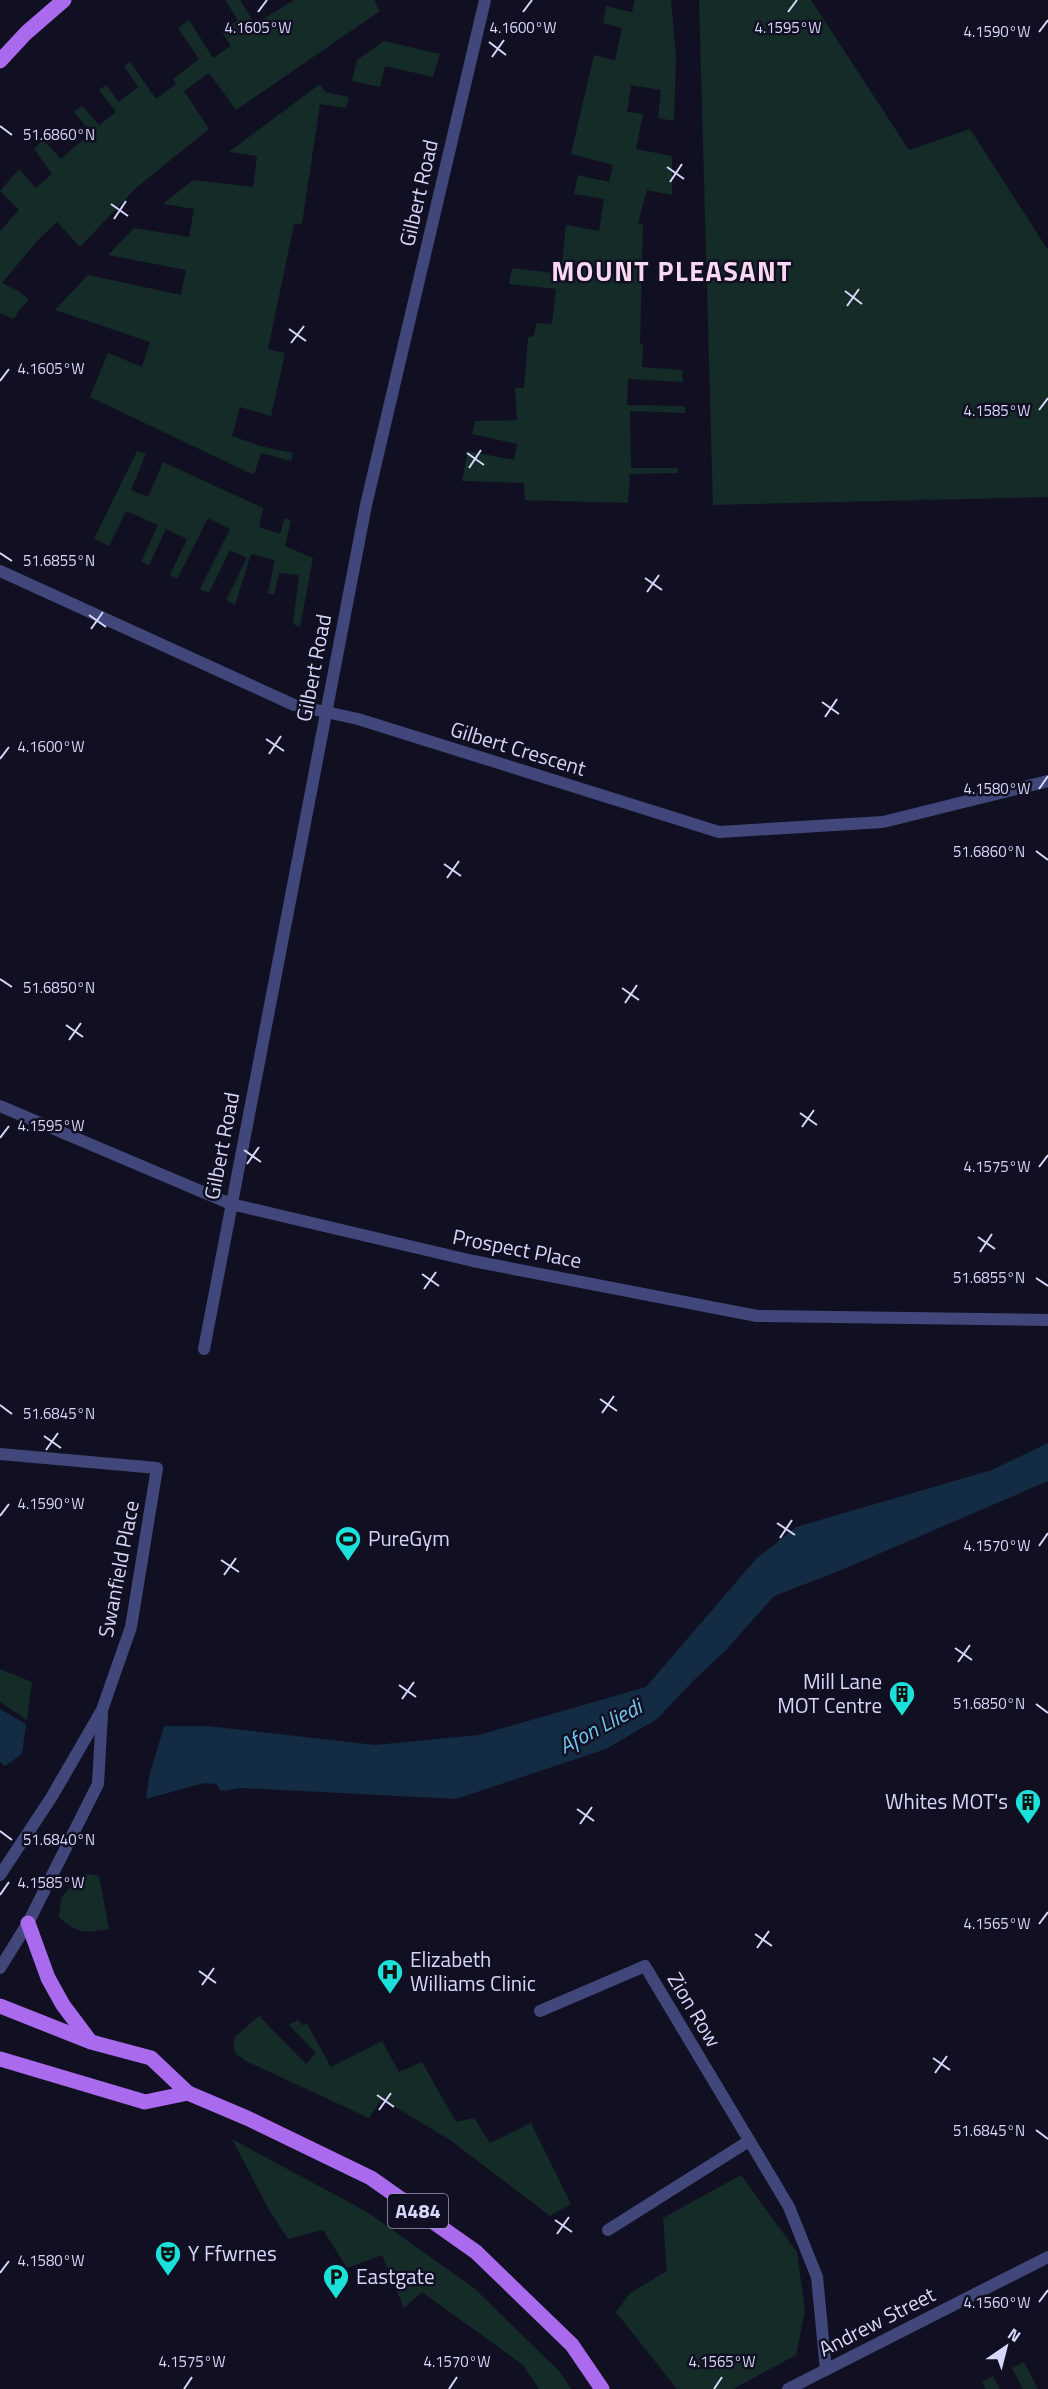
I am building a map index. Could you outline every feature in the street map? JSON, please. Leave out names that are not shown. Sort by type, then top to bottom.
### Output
[{"type":"main road","points":[[0,61],[26,33],[64,0]]},
{"type":"main road","points":[[28,1923],[48,1978],[63,2005],[91,2042]]},
{"type":"main road","name":"A484","points":[[0,2006],[91,2042],[151,2058],[188,2093],[247,2118],[371,2178],[476,2252],[572,2344],[603,2389]]},
{"type":"main road","points":[[0,2060],[145,2102],[188,2093]]},
{"type":"street","name":"Gilbert Road","points":[[204,1349],[366,505],[485,0]]},
{"type":"street","name":"Gilbert Crescent","points":[[0,571],[294,705],[369,723],[719,832],[883,822],[1048,781]]},
{"type":"street","name":"Prospect Place","points":[[0,1106],[231,1204],[473,1261],[757,1316],[1048,1320]]},
{"type":"street","name":"Swanfield Place","points":[[0,1454],[157,1468],[131,1627],[102,1710],[51,1798],[0,1875]]},
{"type":"street","name":"Swanfield Place","points":[[0,1968],[28,1923],[99,1784],[102,1710]]},
{"type":"street","name":"Zion Row","points":[[540,2011],[645,1966],[789,2207],[817,2277],[826,2370]]},
{"type":"street","points":[[608,2230],[749,2141]]},
{"type":"street","name":"Andrew Street","points":[[788,2389],[1048,2257]]},
{"type":"green space","points":[[225,0],[240,0],[255,24],[294,0],[374,0],[380,11],[236,110],[209,73],[184,91],[209,129],[137,187],[80,247],[57,222],[38,240],[2,283],[20,292],[29,300],[14,319],[0,313],[0,231],[19,210],[0,191],[19,169],[36,188],[52,174],[34,149],[43,140],[61,159],[91,133],[74,112],[82,106],[99,125],[116,112],[99,90],[106,85],[119,102],[138,87],[124,66],[130,62],[156,99],[176,84],[173,79],[199,59],[178,28],[189,20],[213,58],[231,46],[221,31],[238,20]]},
{"type":"green space","points":[[635,0],[671,0],[676,55],[674,121],[658,118],[661,90],[631,85],[627,112],[643,114],[636,149],[672,156],[672,195],[647,190],[638,223],[643,224],[640,344],[643,344],[642,367],[682,370],[683,382],[628,379],[627,405],[685,406],[685,413],[630,411],[631,468],[678,468],[678,473],[630,474],[628,503],[525,500],[524,483],[462,481],[468,451],[514,460],[517,444],[472,434],[475,421],[517,420],[515,388],[524,388],[528,337],[534,336],[536,323],[552,324],[556,289],[509,284],[512,268],[561,274],[566,225],[599,231],[604,199],[574,194],[578,175],[609,182],[613,165],[571,154],[594,55],[615,60],[622,28],[603,23],[606,6],[632,12]]},
{"type":"green space","points":[[699,0],[811,0],[909,150],[970,129],[1048,250],[1048,497],[713,505]]},
{"type":"green space","points":[[384,41],[440,54],[433,77],[385,66],[380,87],[352,81],[357,60]]},
{"type":"green space","points":[[320,84],[325,92],[349,97],[346,108],[320,104],[302,224],[294,224],[268,349],[285,353],[271,416],[240,407],[232,436],[260,446],[293,453],[291,461],[261,453],[254,475],[90,397],[108,353],[142,367],[150,342],[55,310],[88,275],[181,295],[186,270],[108,255],[134,228],[189,237],[194,209],[163,204],[193,180],[253,187],[257,156],[229,152]]},
{"type":"green space","points":[[137,451],[146,454],[131,490],[148,497],[163,462],[263,508],[259,527],[280,534],[285,518],[291,521],[285,546],[313,558],[300,627],[293,624],[299,575],[279,573],[274,595],[268,593],[275,560],[251,554],[235,605],[226,600],[247,558],[230,550],[209,593],[200,589],[230,529],[208,518],[177,579],[170,575],[187,539],[166,529],[149,565],[141,562],[158,525],[126,511],[109,546],[94,539]]},
{"type":"green space","points":[[0,1669],[32,1682],[27,1720],[0,1702]]},
{"type":"green space","points":[[81,1875],[99,1876],[109,1929],[82,1931],[71,1927],[59,1917],[61,1898]]},
{"type":"green space","points":[[259,2016],[306,2064],[316,2053],[289,2025],[298,2020],[302,2025],[307,2024],[331,2067],[382,2041],[399,2072],[422,2062],[456,2122],[474,2118],[490,2143],[531,2123],[571,2204],[550,2216],[450,2140],[382,2099],[369,2118],[248,2062],[236,2054],[233,2045],[236,2036]]},
{"type":"green space","points":[[232,2139],[367,2212],[474,2288],[560,2372],[571,2389],[539,2389],[523,2365],[422,2292],[404,2308],[382,2255],[347,2268],[323,2230],[288,2239],[269,2210]]},
{"type":"green space","points":[[741,2175],[797,2252],[805,2311],[796,2355],[733,2389],[677,2389],[616,2312],[630,2293],[667,2271],[663,2218]]},
{"type":"green space","points":[[1024,2362],[1038,2389],[1023,2389],[1012,2368]]},
{"type":"green space","points":[[993,2376],[1000,2389],[986,2389],[982,2382]]},
{"type":"water","name":"Afon Lliedi","points":[[1048,1443],[1048,1481],[839,1571],[774,1596],[725,1651],[657,1719],[606,1749],[456,1799],[242,1788],[221,1791],[216,1784],[204,1783],[146,1799],[149,1777],[164,1726],[207,1726],[375,1745],[479,1735],[646,1687],[756,1559],[796,1527],[992,1470]]},
{"type":"water","points":[[0,1709],[26,1724],[22,1754],[5,1766],[0,1762]]},
{"type":"place","name":"PureGym","points":[[348,1562]]},
{"type":"place","name":"Mill Lane MOT Centre","points":[[902,1717]]},
{"type":"place","name":"Whites MOT's","points":[[1028,1825]]},
{"type":"place","name":"Elizabeth Williams Clinic","points":[[390,1995]]},
{"type":"place","name":"Y Ffwrnes","points":[[168,2277]]},
{"type":"place","name":"Eastgate","points":[[336,2300]]},
{"type":"district","name":"MOUNT PLEASANT","points":[[672,272]]}]
